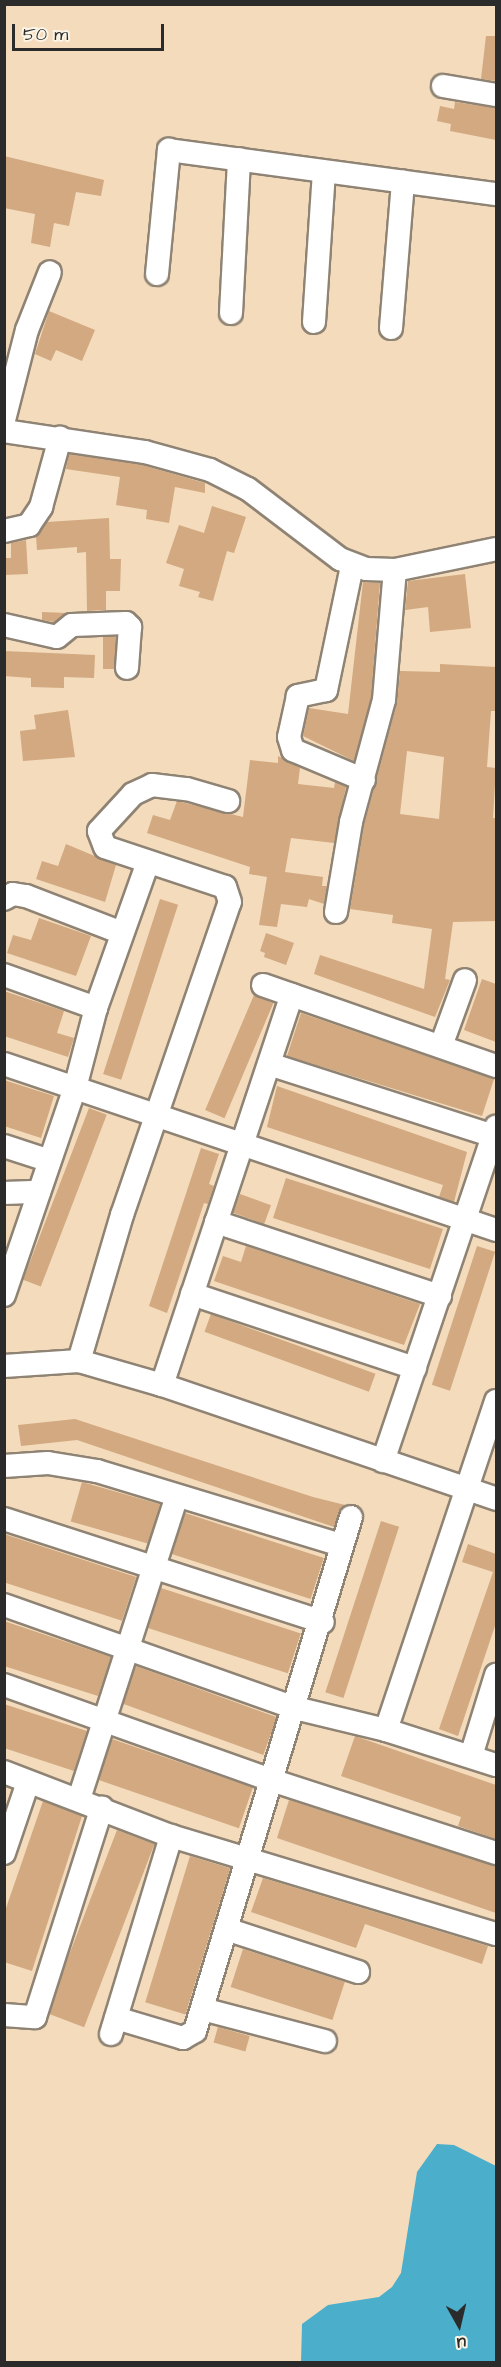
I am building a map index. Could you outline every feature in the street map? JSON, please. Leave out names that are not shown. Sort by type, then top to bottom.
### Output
[{"type":"street","points":[[443,86],[496,95]]},
{"type":"street","points":[[157,274],[169,150],[496,194]]},
{"type":"street","points":[[231,313],[240,159]]},
{"type":"street","points":[[314,322],[324,172]]},
{"type":"street","points":[[391,328],[403,181]]},
{"type":"street","points":[[4,420],[27,330],[50,272]]},
{"type":"street","points":[[4,431],[156,454],[210,470],[248,489],[352,566],[395,570],[496,549]]},
{"type":"street","points":[[4,531],[29,525],[41,507],[60,438]]},
{"type":"street","points":[[352,566],[326,690],[298,696],[289,737],[293,750],[364,780]]},
{"type":"street","points":[[336,912],[351,822],[384,700],[395,570]]},
{"type":"street","points":[[4,625],[57,636],[72,625],[126,623],[130,630],[127,668]]},
{"type":"street","points":[[79,1361],[156,1116],[231,902],[225,886],[105,847],[99,831],[133,794],[152,785],[165,785],[228,801]]},
{"type":"street","points":[[4,1295],[9,1269],[39,1192],[75,1088],[96,1008],[148,862]]},
{"type":"street","points":[[4,899],[13,894],[26,896],[122,933]]},
{"type":"street","points":[[4,975],[96,1008]]},
{"type":"street","points":[[441,1046],[465,980]]},
{"type":"street","points":[[263,985],[496,1066]]},
{"type":"street","points":[[162,1385],[292,995]]},
{"type":"street","points":[[4,1064],[496,1230]]},
{"type":"street","points":[[269,1064],[495,1131],[383,1461]]},
{"type":"street","points":[[4,1146],[50,1161]]},
{"type":"street","points":[[4,1192],[39,1192]]},
{"type":"street","points":[[216,1222],[440,1296]]},
{"type":"street","points":[[192,1294],[416,1368]]},
{"type":"street","points":[[4,1366],[79,1361],[162,1385],[496,1499]]},
{"type":"street","points":[[386,1730],[496,1401]]},
{"type":"street","points":[[4,1466],[48,1463],[97,1471],[135,1480],[177,1498],[340,1545]]},
{"type":"street","points":[[80,1799],[125,1648],[177,1498]]},
{"type":"street","points":[[171,1836],[113,2026],[183,2037],[195,2031],[270,1780],[322,1622],[340,1545],[351,1517]]},
{"type":"street","points":[[4,1519],[152,1569],[322,1622]]},
{"type":"street","points":[[4,1605],[295,1708],[386,1730],[496,1765]]},
{"type":"street","points":[[471,1756],[496,1678]]},
{"type":"street","points":[[4,1685],[270,1780],[496,1853]]},
{"type":"street","points":[[4,1772],[102,1807],[171,1836],[496,1934]]},
{"type":"street","points":[[4,1853],[28,1782]]},
{"type":"street","points":[[4,2015],[35,2017],[102,1807]]},
{"type":"street","points":[[226,1929],[357,1972]]},
{"type":"street","points":[[202,2009],[325,2041]]},
{"type":"water","points":[[437,2144],[454,2145],[496,2166],[496,2362],[301,2362],[302,2324],[328,2305],[379,2297],[392,2287],[401,2273],[417,2172]]},
{"type":"building","points":[[486,36],[496,36],[496,81],[481,79]]},
{"type":"building","points":[[455,102],[496,108],[496,140],[450,131],[451,124],[437,121],[440,106],[454,109]]},
{"type":"building","points":[[4,156],[104,180],[101,196],[76,192],[69,226],[54,223],[50,247],[31,243],[35,214],[4,208]]},
{"type":"building","points":[[49,311],[95,330],[82,361],[56,350],[51,361],[35,354]]},
{"type":"building","points":[[69,454],[142,465],[205,483],[205,493],[175,487],[169,523],[146,519],[147,510],[116,505],[120,477],[66,469]]},
{"type":"building","points":[[212,506],[246,517],[234,553],[227,551],[213,601],[198,597],[200,592],[179,586],[184,569],[166,563],[179,525],[204,533]]},
{"type":"building","points":[[109,518],[110,559],[121,559],[120,591],[106,591],[106,610],[87,611],[86,552],[77,553],[77,547],[37,550],[36,536],[47,522]]},
{"type":"building","points":[[26,540],[28,574],[4,575],[4,558],[11,558],[11,543]]},
{"type":"building","points":[[465,574],[471,628],[430,632],[428,607],[405,610],[408,581]]},
{"type":"building","points":[[363,582],[380,583],[371,698],[354,761],[303,736],[309,708],[348,714]]},
{"type":"building","points":[[42,612],[67,613],[54,622],[42,620]]},
{"type":"building","points":[[103,637],[116,637],[116,669],[103,669]]},
{"type":"building","points":[[4,651],[95,655],[94,678],[64,677],[64,688],[31,687],[31,678],[4,676]]},
{"type":"building","points":[[440,664],[496,667],[496,711],[491,711],[487,767],[496,768],[493,818],[496,818],[496,921],[453,922],[445,979],[450,980],[435,1017],[314,974],[320,955],[424,989],[432,929],[392,923],[393,915],[350,909],[364,825],[397,703],[400,671],[440,672]],"holes":[[[407,751],[444,757],[439,819],[400,814]]]},
{"type":"building","points":[[68,710],[75,757],[23,761],[20,731],[36,729],[34,715]]},
{"type":"building","points":[[278,756],[300,768],[298,784],[334,788],[335,782],[346,787],[334,843],[291,838],[285,872],[323,877],[322,886],[327,886],[324,904],[309,899],[307,907],[281,904],[277,927],[259,925],[267,877],[249,874],[250,867],[147,833],[153,815],[170,820],[177,801],[243,817],[250,760],[278,763]]},
{"type":"building","points":[[66,844],[116,865],[105,902],[36,879],[42,861],[58,866]]},
{"type":"building","points":[[160,899],[178,905],[121,1080],[103,1074]]},
{"type":"building","points":[[39,918],[91,936],[76,976],[7,953],[13,935],[31,940]]},
{"type":"building","points":[[266,933],[294,943],[286,965],[264,957],[265,953],[260,951]]},
{"type":"building","points":[[482,979],[496,984],[496,1042],[464,1030]]},
{"type":"building","points":[[4,991],[64,1011],[57,1033],[74,1038],[68,1057],[4,1036]]},
{"type":"building","points":[[254,995],[273,1003],[224,1118],[205,1110]]},
{"type":"building","points":[[301,1013],[494,1079],[482,1116],[287,1056]]},
{"type":"building","points":[[4,1080],[54,1096],[41,1138],[4,1126]]},
{"type":"building","points":[[277,1086],[467,1152],[454,1202],[439,1197],[443,1185],[267,1127]]},
{"type":"building","points":[[89,1108],[107,1115],[41,1287],[23,1280]]},
{"type":"building","points":[[201,1148],[219,1154],[209,1184],[214,1186],[208,1204],[204,1203],[167,1313],[149,1306]]},
{"type":"building","points":[[286,1178],[443,1229],[430,1269],[273,1218]]},
{"type":"building","points":[[240,1194],[271,1205],[264,1224],[233,1213]]},
{"type":"building","points":[[246,1246],[420,1304],[404,1345],[214,1281],[223,1256],[241,1262]]},
{"type":"building","points":[[477,1246],[495,1252],[450,1391],[432,1385]]},
{"type":"building","points":[[211,1314],[375,1374],[369,1392],[205,1332]]},
{"type":"building","points":[[75,1419],[313,1497],[345,1505],[334,1527],[77,1440],[21,1446],[18,1425]]},
{"type":"building","points":[[82,1482],[160,1504],[149,1544],[71,1521]]},
{"type":"building","points":[[185,1513],[324,1558],[311,1599],[172,1554]]},
{"type":"building","points":[[381,1521],[399,1527],[343,1698],[325,1692]]},
{"type":"building","points":[[4,1534],[136,1577],[122,1621],[4,1582]]},
{"type":"building","points":[[468,1544],[496,1554],[496,1623],[458,1736],[439,1729],[493,1572],[462,1562]]},
{"type":"building","points":[[161,1588],[301,1633],[288,1673],[148,1628]]},
{"type":"building","points":[[4,1621],[111,1657],[98,1696],[4,1666]]},
{"type":"building","points":[[136,1666],[277,1717],[263,1755],[122,1704]]},
{"type":"building","points":[[4,1704],[87,1731],[74,1771],[4,1748]]},
{"type":"building","points":[[355,1736],[496,1785],[496,1839],[458,1826],[461,1817],[341,1776]]},
{"type":"building","points":[[112,1739],[253,1788],[239,1828],[98,1780]]},
{"type":"building","points":[[289,1800],[496,1866],[496,1913],[277,1838]]},
{"type":"building","points":[[43,1801],[82,1816],[32,1971],[4,1962],[4,1914]]},
{"type":"building","points":[[117,1830],[154,1844],[84,2027],[47,2013]]},
{"type":"building","points":[[190,1856],[230,1868],[185,2015],[145,2002]]},
{"type":"building","points":[[263,1878],[488,1946],[482,1964],[365,1924],[356,1948],[251,1912]]},
{"type":"building","points":[[243,1949],[345,1982],[332,2020],[231,1987]]},
{"type":"building","points":[[218,2027],[250,2036],[245,2051],[214,2042]]}]
